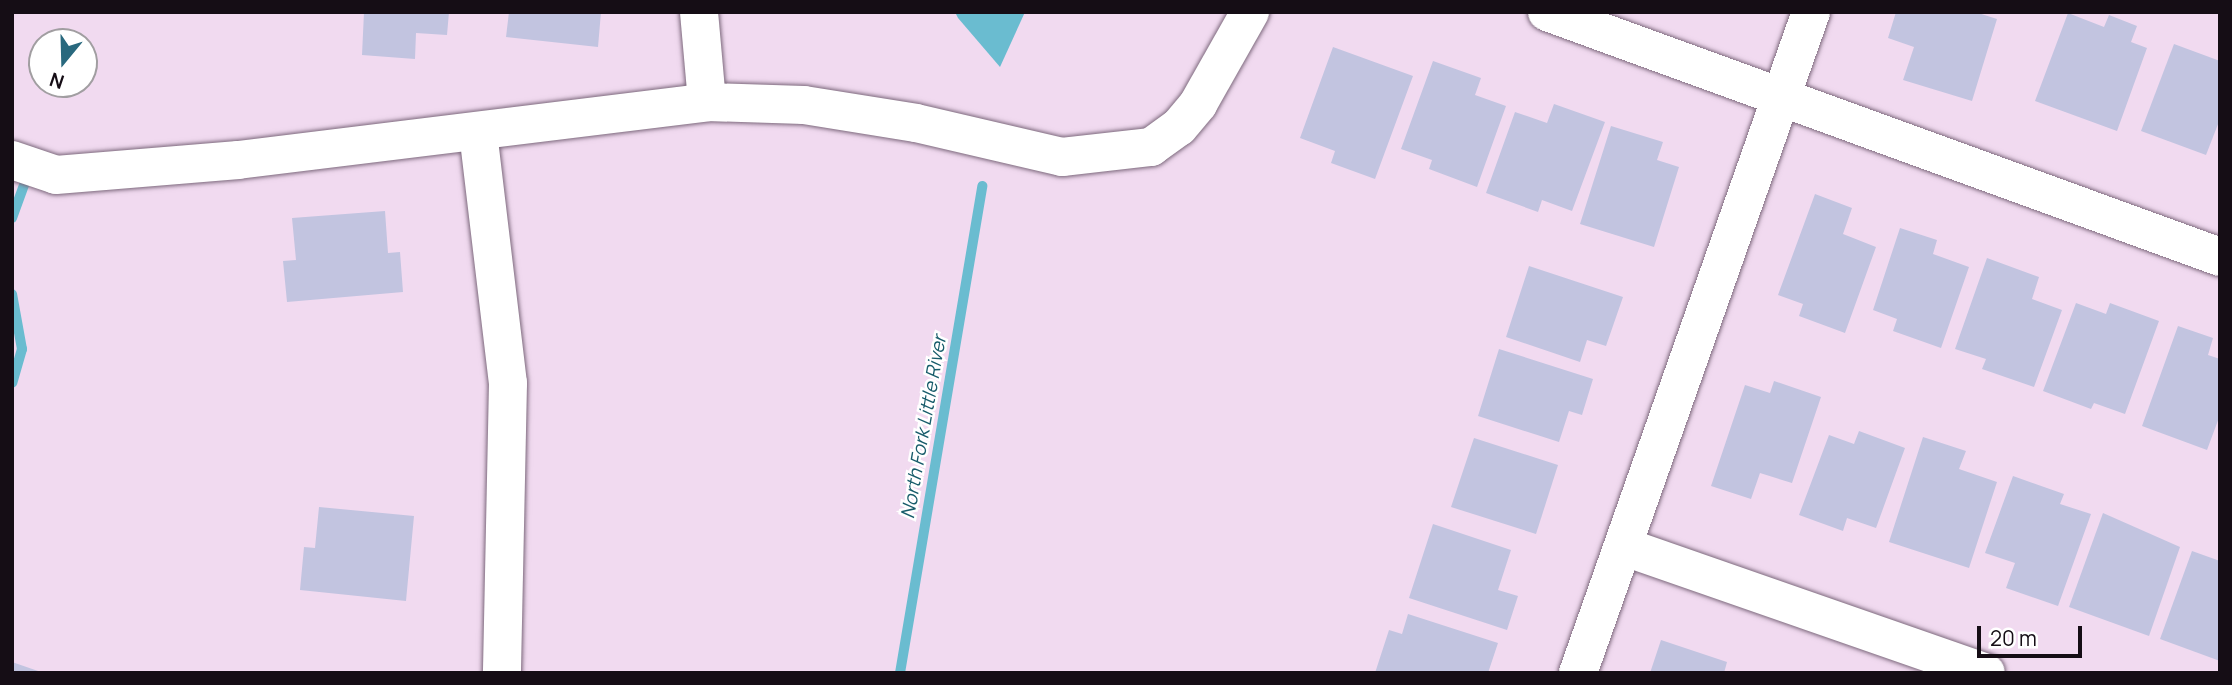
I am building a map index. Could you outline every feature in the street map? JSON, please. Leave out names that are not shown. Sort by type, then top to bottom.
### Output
[{"type":"street","points":[[699,12],[707,103]]},
{"type":"street","points":[[12,160],[56,175],[239,160],[707,103],[804,105],[916,123],[1062,157],[1151,147],[1179,127],[1198,104],[1250,12]]},
{"type":"street","points":[[1547,12],[2220,257]]},
{"type":"street","points":[[1578,673],[1625,547],[1811,12]]},
{"type":"street","points":[[478,131],[508,383],[502,673]]},
{"type":"street","points":[[1625,547],[1986,673]]},
{"type":"water","points":[[955,12],[1025,12],[1000,67],[958,18]]},
{"type":"building","points":[[364,12],[449,12],[447,35],[416,33],[415,59],[362,55]]},
{"type":"building","points":[[509,12],[601,12],[598,47],[506,37]]},
{"type":"building","points":[[1896,12],[1975,12],[1997,19],[1972,101],[1903,80],[1914,47],[1888,38]]},
{"type":"building","points":[[2068,13],[2104,27],[2109,15],[2137,26],[2131,42],[2147,48],[2117,131],[2035,101]]},
{"type":"building","points":[[2174,44],[2220,61],[2220,119],[2206,155],[2141,131]]},
{"type":"building","points":[[1333,47],[1413,76],[1375,179],[1331,163],[1335,151],[1300,138]]},
{"type":"building","points":[[1433,61],[1481,78],[1475,95],[1506,106],[1477,187],[1429,169],[1432,160],[1401,149]]},
{"type":"building","points":[[1554,104],[1605,122],[1572,211],[1542,200],[1538,212],[1486,193],[1515,112],[1547,123]]},
{"type":"building","points":[[1611,126],[1663,142],[1657,160],[1679,167],[1654,247],[1580,224]]},
{"type":"building","points":[[1815,194],[1852,208],[1843,234],[1876,247],[1845,333],[1799,316],[1803,304],[1778,295]]},
{"type":"building","points":[[385,211],[388,253],[400,252],[403,292],[287,302],[283,261],[296,260],[292,218]]},
{"type":"building","points":[[1900,228],[1937,240],[1933,254],[1969,267],[1941,348],[1893,331],[1897,319],[1873,310]]},
{"type":"building","points":[[1987,258],[2039,277],[2032,299],[2062,310],[2034,387],[1982,369],[1986,359],[1955,349]]},
{"type":"building","points":[[1529,266],[1623,297],[1606,346],[1587,340],[1580,362],[1506,337]]},
{"type":"building","points":[[2076,303],[2106,314],[2110,303],[2159,321],[2125,414],[2094,403],[2091,409],[2043,391]]},
{"type":"building","points":[[2178,326],[2213,338],[2208,355],[2220,359],[2220,415],[2207,450],[2142,426]]},
{"type":"building","points":[[1499,349],[1593,379],[1582,415],[1569,411],[1559,442],[1478,416]]},
{"type":"building","points":[[1774,381],[1821,397],[1792,483],[1760,473],[1751,499],[1711,486],[1745,385],[1770,393]]},
{"type":"building","points":[[1859,431],[1905,448],[1876,528],[1847,518],[1843,531],[1799,515],[1829,435],[1854,444]]},
{"type":"building","points":[[1923,437],[1966,451],[1959,469],[1997,482],[1969,568],[1889,542]]},
{"type":"building","points":[[1474,438],[1558,465],[1536,534],[1451,507]]},
{"type":"building","points":[[2013,476],[2064,494],[2060,504],[2091,514],[2058,606],[2006,588],[2015,563],[1985,553]]},
{"type":"building","points":[[319,507],[414,516],[406,601],[300,590],[304,547],[315,548]]},
{"type":"building","points":[[2103,513],[2180,547],[2149,636],[2069,607]]},
{"type":"building","points":[[1433,524],[1511,550],[1498,590],[1518,596],[1507,630],[1409,598]]},
{"type":"building","points":[[2192,551],[2220,561],[2220,661],[2160,639]]},
{"type":"building","points":[[1408,614],[1498,643],[1488,673],[1375,673],[1389,630],[1402,634]]},
{"type":"building","points":[[1661,640],[1727,662],[1724,673],[1650,673]]},
{"type":"building","points":[[12,662],[41,672],[41,673],[12,673]]},
{"type":"waterway","points":[[12,218],[25,183],[19,172]]},
{"type":"waterway","name":"North Fork Little River","points":[[900,673],[982,186]]},
{"type":"waterway","points":[[12,294],[22,349],[12,383]]}]
